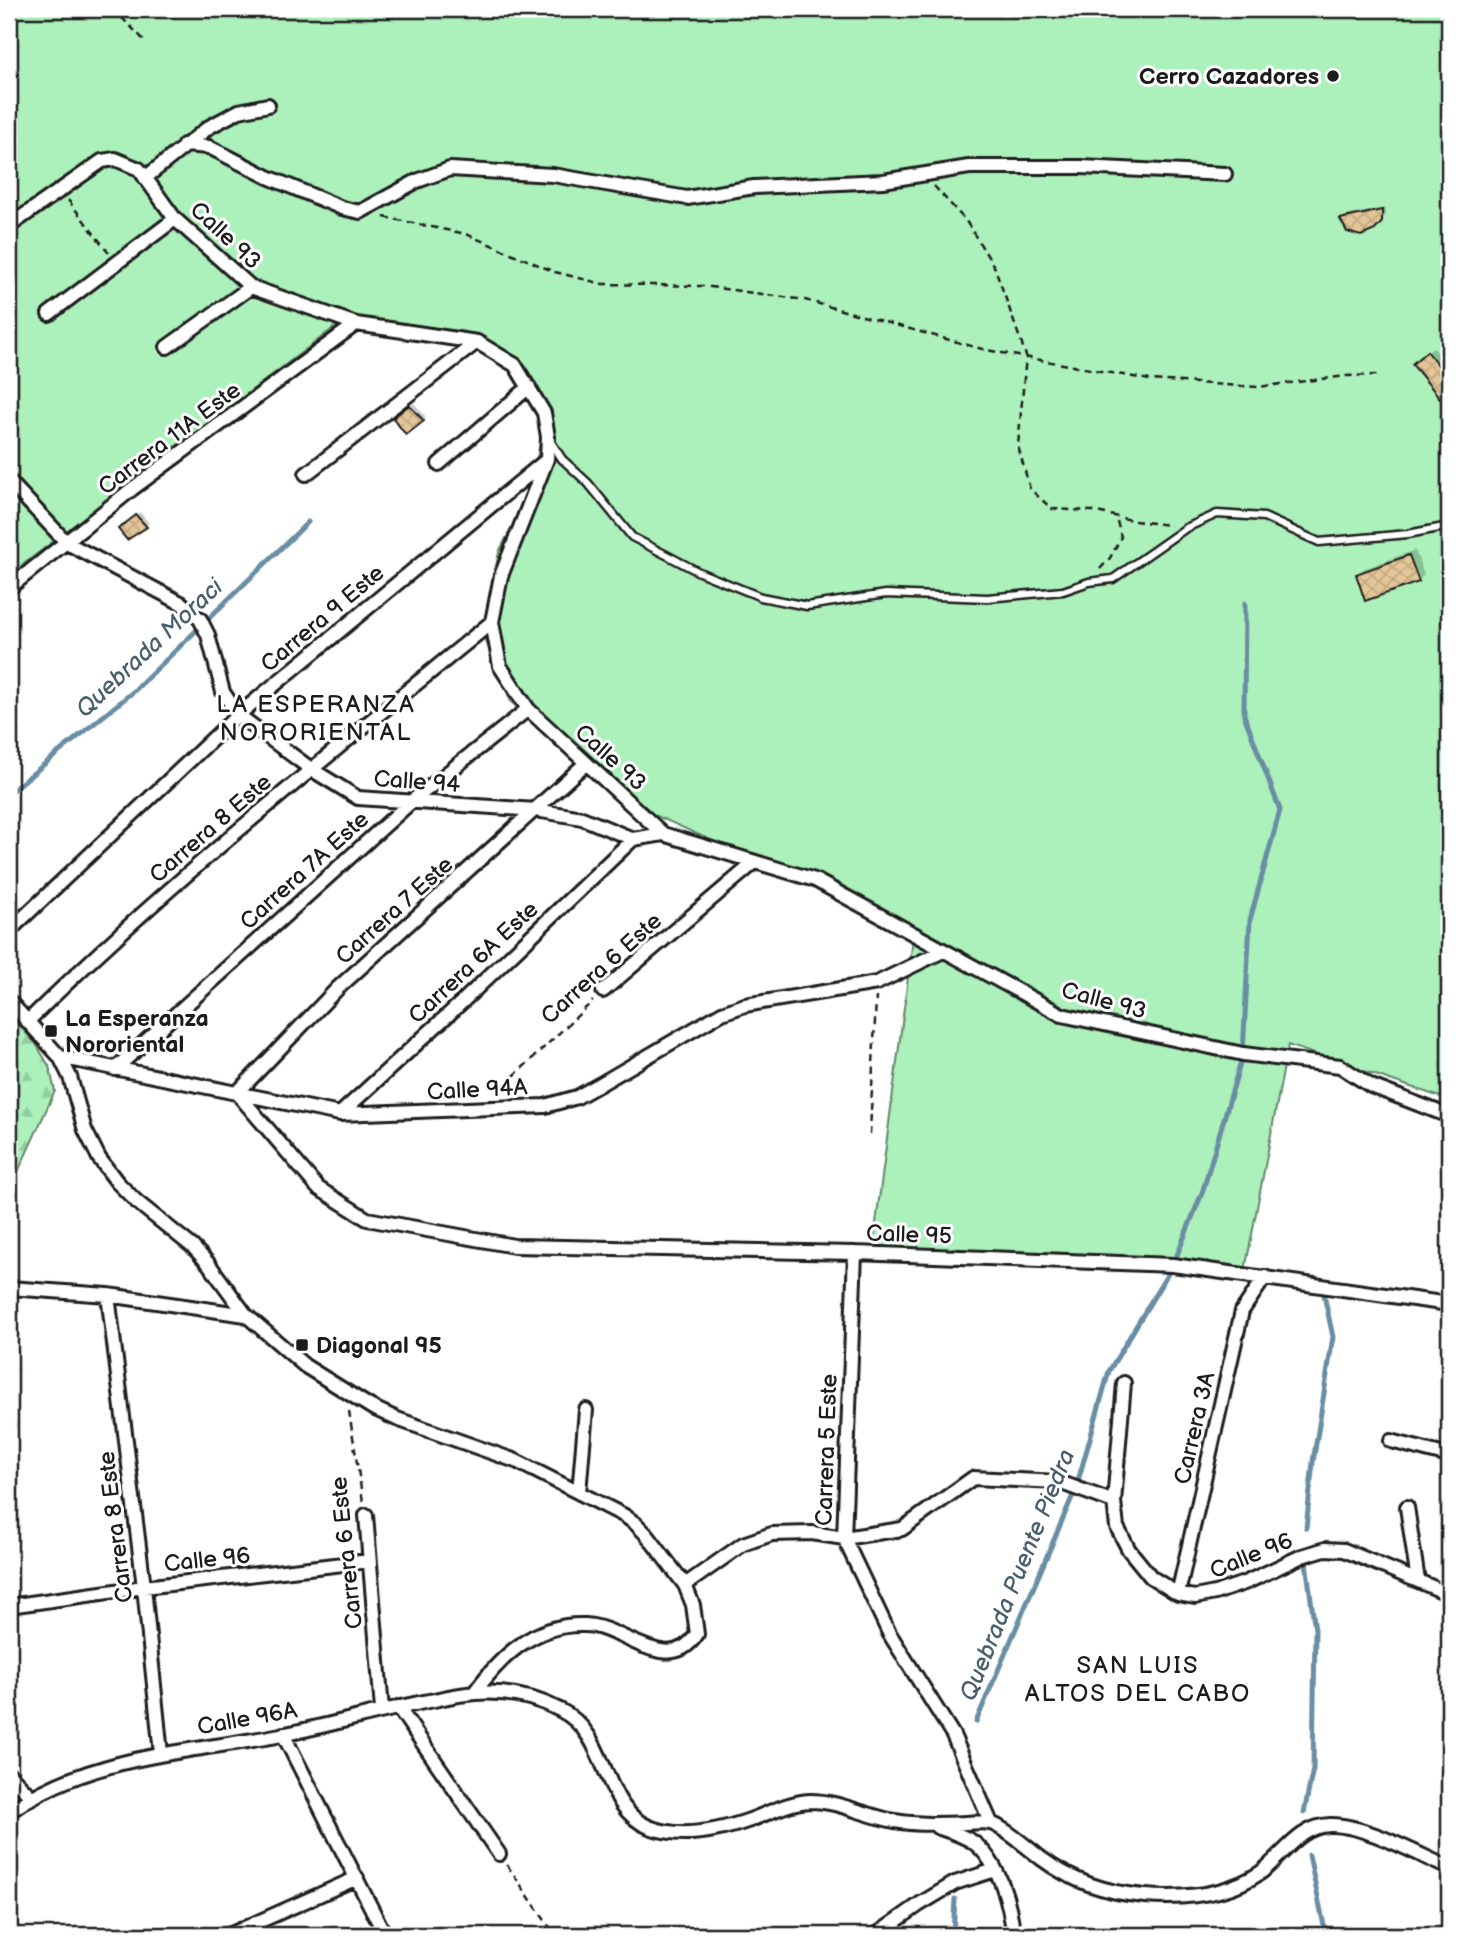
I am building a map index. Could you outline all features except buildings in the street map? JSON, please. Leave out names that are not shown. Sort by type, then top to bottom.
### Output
[{"type":"street","points":[[145,178],[209,127],[239,111],[268,105]]},
{"type":"street","points":[[184,145],[209,147],[268,177],[342,208],[360,212],[417,181],[450,169],[553,175],[687,198],[754,187],[883,181],[969,167],[1080,167],[1225,174]]},
{"type":"street","name":"Calle 93","points":[[61,191],[102,161],[114,159],[139,169],[175,219],[251,287],[356,324],[477,342],[515,365],[544,413],[548,437],[547,459],[500,576],[492,622],[500,666],[528,709],[663,834],[815,880],[1062,1016],[1243,1054],[1340,1066],[1371,1086],[1449,1116]]},
{"type":"street","points":[[9,226],[61,191]]},
{"type":"street","points":[[49,314],[175,219]]},
{"type":"street","points":[[167,347],[251,287]]},
{"type":"street","name":"Carrera 11A Este","points":[[9,588],[132,489],[356,324]]},
{"type":"street","points":[[306,474],[477,342]]},
{"type":"street","points":[[439,464],[529,387]]},
{"type":"street","name":"Carrera 9 Este","points":[[9,931],[238,715],[547,459]]},
{"type":"street","name":"Calle 94","points":[[9,481],[67,543],[181,603],[200,619],[208,635],[223,692],[238,715],[311,769],[358,798],[536,810],[582,818],[633,839]]},
{"type":"street","name":"Carrera 8 Este","points":[[28,1021],[89,960],[311,769],[492,622]]},
{"type":"street","name":"Carrera 7A Este","points":[[115,1069],[412,801],[528,709]]},
{"type":"street","name":"Carrera 7 Este","points":[[237,1093],[338,988],[585,764]]},
{"type":"street","points":[[633,839],[663,834]]},
{"type":"street","name":"Carrera 6A Este","points":[[340,1114],[633,839]]},
{"type":"street","name":"Carrera 6 Este","points":[[603,991],[755,862]]},
{"type":"street","name":"Calle 94A","points":[[60,1057],[340,1114],[545,1106],[577,1097],[722,1013],[745,1005],[877,983],[943,951]]},
{"type":"street","points":[[9,1001],[60,1057],[70,1077],[85,1130],[99,1158],[117,1182],[137,1202],[193,1247],[246,1315],[305,1366],[397,1419],[516,1461],[636,1524],[685,1585],[693,1605],[697,1634],[689,1646],[677,1652],[663,1653],[604,1629],[585,1625],[557,1628],[532,1637],[512,1649],[490,1671],[474,1693]]},
{"type":"street","name":"Calle 95","points":[[237,1093],[318,1188],[367,1219],[514,1245],[855,1253],[1173,1265],[1449,1304]]},
{"type":"street","name":"Carrera 5 Este","points":[[855,1253],[844,1538],[889,1633],[953,1735],[991,1823]]},
{"type":"street","name":"Carrera 3A","points":[[1178,1594],[1242,1311],[1265,1277]]},
{"type":"street","points":[[9,1288],[108,1295],[246,1315]]},
{"type":"street","name":"Carrera 8 Este","points":[[108,1295],[144,1587],[161,1754]]},
{"type":"street","points":[[1124,1383],[1114,1502],[1117,1527],[1129,1550],[1151,1577],[1178,1594]]},
{"type":"street","points":[[579,1493],[586,1410]]},
{"type":"street","points":[[1391,1441],[1449,1456]]},
{"type":"street","points":[[685,1585],[743,1544],[772,1534],[812,1533],[844,1538],[902,1529],[973,1478],[1059,1482],[1114,1502]]},
{"type":"street","points":[[1407,1507],[1418,1581]]},
{"type":"street","name":"Carrera 6 Este","points":[[366,1515],[382,1710]]},
{"type":"street","name":"Calle 96","points":[[1178,1594],[1195,1597],[1215,1593],[1325,1549],[1344,1550],[1449,1594]]},
{"type":"street","name":"Calle 96","points":[[9,1606],[144,1587],[369,1561]]},
{"type":"street","name":"Calle 96A","points":[[9,1812],[66,1779],[161,1754],[283,1734],[382,1710],[474,1693],[518,1695],[566,1712],[583,1727],[597,1748],[622,1808],[649,1827],[672,1832],[705,1832],[806,1801],[836,1803],[866,1815],[930,1824]]},
{"type":"street","points":[[398,1707],[499,1854]]},
{"type":"street","points":[[283,1734],[385,1935]]},
{"type":"street","points":[[9,1774],[31,1797]]},
{"type":"street","points":[[930,1824],[991,1823],[1065,1875],[1103,1890],[1144,1896],[1182,1897],[1233,1888],[1261,1872],[1314,1827],[1332,1825],[1353,1827],[1449,1868]]},
{"type":"street","points":[[930,1824],[972,1841],[995,1870],[1012,1916],[1013,1935]]},
{"type":"street","points":[[876,1935],[920,1904],[955,1884],[995,1870]]},
{"type":"street","points":[[229,1935],[357,1878]]},
{"type":"lane","points":[[548,437],[562,459],[588,483],[632,537],[699,572],[761,597],[807,606],[886,594],[999,597],[1063,591],[1089,582],[1113,579],[1186,528],[1217,514],[1264,517],[1319,542],[1408,534],[1449,526]]},
{"type":"path","points":[[113,9],[145,41]]},
{"type":"path","points":[[923,173],[965,221],[995,268],[1026,356],[1018,446],[1030,489],[1052,509],[1093,511],[1186,528]]},
{"type":"path","points":[[61,191],[118,264]]},
{"type":"path","points":[[360,212],[466,234],[555,272],[603,284],[703,286],[805,300],[934,337],[1150,380],[1258,387],[1346,376],[1377,375]]},
{"type":"path","points":[[1089,582],[1110,558],[1121,537],[1116,517]]},
{"type":"path","points":[[870,1135],[877,983]]},
{"type":"path","name":"Carrera 6 Este","points":[[478,1110],[603,991]]},
{"type":"path","name":"Carrera 6 Este","points":[[346,1392],[366,1515]]},
{"type":"path","points":[[499,1854],[555,1935]]},
{"type":"green space","points":[[9,9],[1449,9],[1449,1100],[1288,1045],[1244,1276],[873,1246],[914,931],[650,813],[566,753],[511,702],[482,632],[499,552],[530,491],[544,424],[518,366],[462,332],[389,321],[339,324],[9,575]]},
{"type":"green space","points":[[9,1014],[36,1044],[49,1066],[55,1091],[11,1187],[9,1186]]},
{"type":"waterway","name":"Quebrada Moraci","points":[[9,793],[134,691],[308,522]]},
{"type":"waterway","name":"Quebrada Puente Piedra","points":[[976,1722],[1076,1488],[1109,1371],[1173,1265],[1202,1193],[1243,1054],[1250,920],[1280,810],[1244,715],[1245,603]]},
{"type":"waterway","points":[[1306,1528],[1313,1462],[1333,1337],[1323,1290]]},
{"type":"waterway","points":[[1304,1813],[1313,1769],[1315,1630],[1306,1562]]},
{"type":"waterway","points":[[1309,1855],[1326,1935]]},
{"type":"waterway","name":"Quebrada Puente Piedra","points":[[953,1935],[955,1899]]},
{"type":"place","name":"Cerro Cazadores","points":[[1333,76]]},
{"type":"place","name":"La Esperanza Nororiental","points":[[51,1031]]},
{"type":"place","name":"Diagonal 95","points":[[302,1345]]},
{"type":"district","name":"LA ESPERANZA NORORIENTAL","points":[[316,718]]},
{"type":"district","name":"SAN LUIS ALTOS DEL CABO","points":[[1138,1679]]}]
